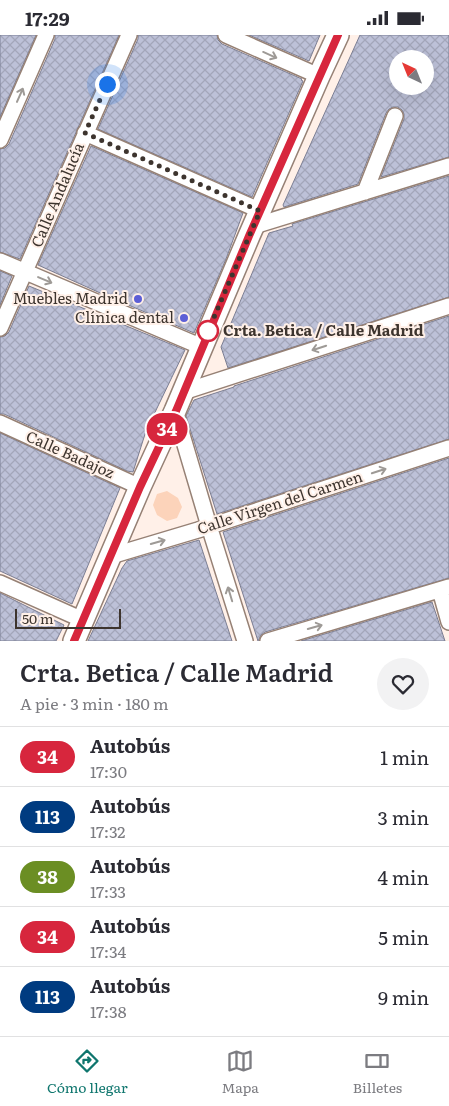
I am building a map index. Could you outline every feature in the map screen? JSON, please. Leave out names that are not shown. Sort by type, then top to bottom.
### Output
[{"type":"street","points":[[0,140],[46,35]]},
{"type":"street","name":"Calle Andalucía","points":[[0,328],[129,35]]},
{"type":"street","points":[[226,35],[319,76]]},
{"type":"street","points":[[74,641],[338,35]]},
{"type":"street","points":[[365,192],[395,117]]},
{"type":"street","points":[[85,133],[257,219],[365,192],[449,166]]},
{"type":"street","points":[[0,261],[202,347]]},
{"type":"street","points":[[179,402],[449,306]]},
{"type":"street","points":[[179,402],[186,450],[245,641]]},
{"type":"street","name":"Calle Badajoz","points":[[0,423],[140,487]]},
{"type":"street","points":[[159,446],[186,450]]},
{"type":"street","name":"Calle Virgen del Carmen","points":[[111,556],[449,449]]},
{"type":"street","points":[[0,583],[83,621]]},
{"type":"street","points":[[268,641],[444,589],[449,622]]},
{"type":"shaded area","points":[[167,491],[178,498],[182,507],[177,518],[167,521],[157,515],[153,505],[157,494]]},
{"type":"building","points":[[0,35],[36,35],[0,117]]},
{"type":"building","points":[[55,35],[119,35],[20,259],[0,252],[0,149],[5,148],[9,144],[55,39]]},
{"type":"building","points":[[138,35],[217,35],[218,40],[222,44],[302,79],[303,81],[252,197],[98,129],[138,39]]},
{"type":"building","points":[[249,35],[320,35],[309,61]]},
{"type":"building","points":[[360,35],[449,35],[449,157],[381,177],[404,119],[402,110],[398,107],[393,107],[386,113],[358,184],[284,207],[283,205]]},
{"type":"building","points":[[91,146],[243,213],[226,259],[194,333],[38,265]]},
{"type":"building","points":[[449,176],[449,297],[228,368],[221,347],[269,233],[293,226],[292,224]]},
{"type":"building","points":[[0,271],[12,276],[0,305]]},
{"type":"building","points":[[29,286],[185,350],[146,431],[133,472],[127,471],[4,414],[0,414],[0,337],[5,336],[9,332]]},
{"type":"building","points":[[449,316],[449,439],[217,514],[186,416],[194,400]]},
{"type":"building","points":[[0,433],[120,488],[72,604],[0,571]]},
{"type":"building","points":[[449,458],[449,578],[265,632],[258,641],[223,532]]},
{"type":"building","points":[[199,540],[232,641],[88,641],[127,561]]},
{"type":"building","points":[[0,593],[64,625],[56,641],[0,641]]},
{"type":"building","points":[[432,602],[445,641],[301,641]]},
{"type":"bus line","name":"34","points":[[74,641],[140,487],[176,411],[249,236],[338,35]]},
{"type":"place","name":"Muebles Madrid","points":[[138,299]]},
{"type":"place","name":"Clínica dental","points":[[184,318]]},
{"type":"place","name":"Crta. Betica / Calle Madrid","points":[[208,331]]},
{"type":"route","points":[[107,84],[85,133],[260,211],[208,331]]}]
